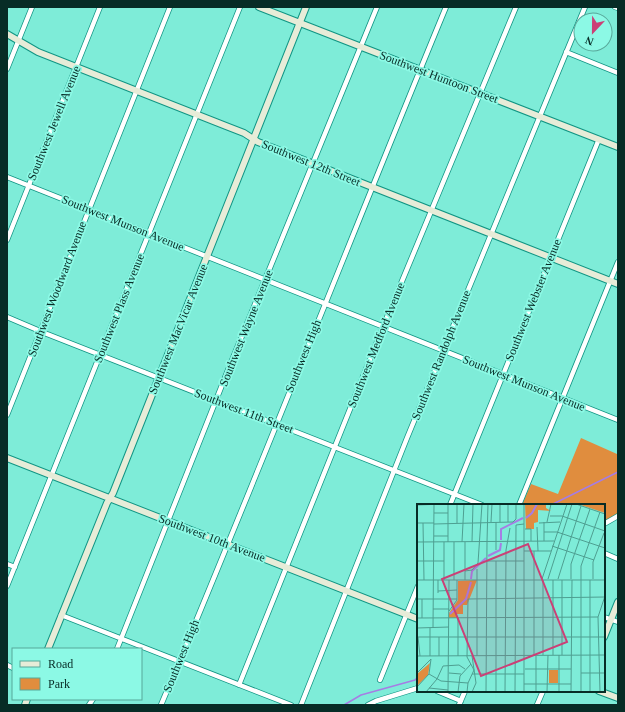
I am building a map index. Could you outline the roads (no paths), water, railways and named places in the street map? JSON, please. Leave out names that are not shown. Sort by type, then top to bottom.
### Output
[{"type":"main road","name":"Southwest Huntoon Street","points":[[259,7],[618,147]]},
{"type":"main road","name":"Southwest MacVicar Avenue","points":[[48,648],[159,378],[306,7]]},
{"type":"main road","name":"Southwest 12th Street","points":[[7,34],[38,52],[244,133],[254,140],[313,164],[618,284]]},
{"type":"main road","name":"Southwest 10th Avenue","points":[[7,458],[417,619]]},
{"type":"main road","points":[[605,635],[618,602]]},
{"type":"main road","points":[[601,692],[616,700]]},
{"type":"street","points":[[7,69],[32,7]]},
{"type":"street","name":"Southwest Jewell Avenue","points":[[7,240],[100,7]]},
{"type":"street","name":"Southwest Woodward Avenue","points":[[7,415],[88,209],[170,7]]},
{"type":"street","name":"Southwest Plass Avenue","points":[[7,586],[240,7]]},
{"type":"street","name":"Southwest Wayne Avenue","points":[[117,648],[216,400],[377,7]]},
{"type":"street","name":"Southwest High","points":[[161,705],[446,7]]},
{"type":"street","name":"Southwest Medford Avenue","points":[[239,685],[431,211],[516,7]]},
{"type":"street","name":"Southwest Randolph Avenue","points":[[302,705],[443,351],[585,7]]},
{"type":"street","points":[[566,52],[618,73]]},
{"type":"street","name":"Southwest Webster Avenue","points":[[450,504],[599,140]]},
{"type":"street","name":"Southwest Munson Avenue","points":[[7,177],[149,232],[502,375],[618,420]]},
{"type":"street","points":[[519,504],[618,262]]},
{"type":"street","name":"Southwest 11th Street","points":[[7,317],[479,504]]},
{"type":"street","points":[[605,523],[618,516]]},
{"type":"street","points":[[605,553],[618,558]]},
{"type":"street","points":[[7,564],[15,567]]},
{"type":"street","points":[[380,680],[417,589]]},
{"type":"street","points":[[61,615],[291,705]]},
{"type":"street","points":[[605,617],[618,622]]},
{"type":"street","points":[[369,705],[376,701],[417,688]]},
{"type":"street","points":[[439,692],[460,703],[465,692]]},
{"type":"street","points":[[537,705],[543,692]]},
{"type":"waterway","points":[[553,504],[618,472]]},
{"type":"waterway","points":[[344,705],[361,695],[415,680],[417,678]]}]
